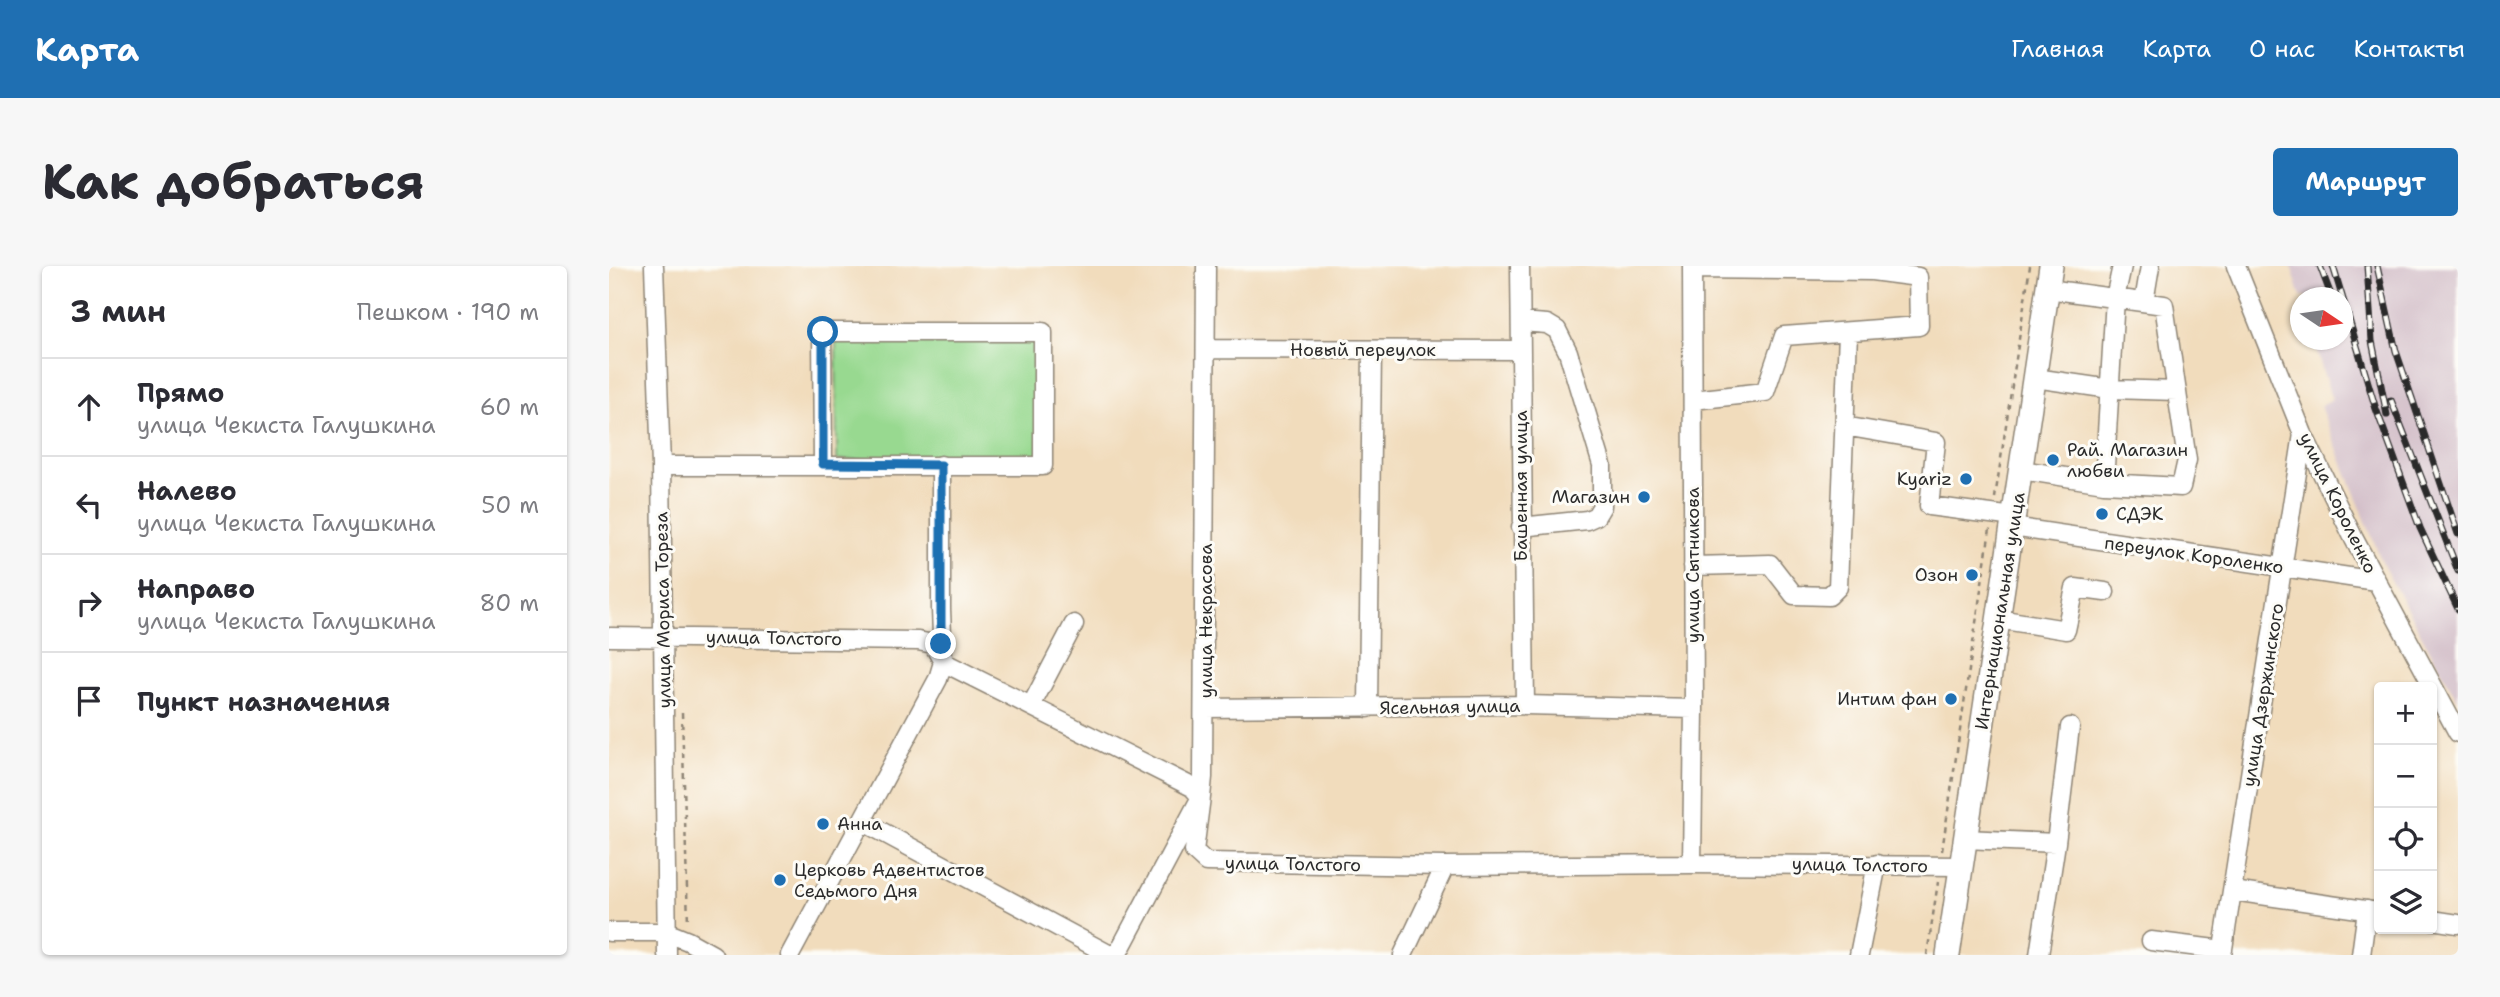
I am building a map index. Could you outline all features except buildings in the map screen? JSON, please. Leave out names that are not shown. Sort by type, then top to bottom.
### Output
[{"type":"main road","name":"Интернациональная улица","points":[[1948,955],[1951,866],[1965,839],[1999,619],[2006,520],[2021,470],[2052,266]]},
{"type":"street","name":"улица Мориса Тореза","points":[[654,266],[661,466],[667,955]]},
{"type":"street","name":"улица Некрасова","points":[[1117,955],[1201,797],[1205,708],[1206,266]]},
{"type":"street","name":"Башенная улица","points":[[1520,266],[1525,705]]},
{"type":"street","points":[[2104,483],[2115,298],[2122,266]]},
{"type":"street","points":[[2144,303],[2150,266]]},
{"type":"street","name":"улица Короленко","points":[[2236,266],[2303,434],[2376,581],[2458,733]]},
{"type":"street","points":[[1692,268],[1872,269],[1918,277],[1919,326],[1784,336],[1765,392],[1693,400]]},
{"type":"street","name":"улица Сытникова","points":[[1692,268],[1692,864]]},
{"type":"street","points":[[2021,470],[2104,483],[2181,487],[2187,460],[2164,305],[2048,289]]},
{"type":"street","points":[[1521,322],[1547,324],[1557,330],[1569,352],[1602,465],[1602,506],[1596,516],[1587,520],[1521,527]]},
{"type":"street","points":[[661,466],[1043,466],[1043,332],[823,332],[823,464]]},
{"type":"street","points":[[1693,566],[1770,564],[1794,595],[1829,596],[1838,587],[1848,333]]},
{"type":"street","name":"Новый переулок","points":[[1207,349],[1520,350]]},
{"type":"street","points":[[1368,708],[1372,350]]},
{"type":"street","points":[[2035,378],[2110,389],[2177,391]]},
{"type":"street","name":"переулок Короленко","points":[[1844,426],[1936,442],[1929,506],[2283,568],[2376,581]]},
{"type":"street","name":"улица Дзержинского","points":[[2222,952],[2303,434]]},
{"type":"street","points":[[790,955],[938,679],[943,662],[941,465]]},
{"type":"street","points":[[1999,619],[2066,630],[2075,588],[2105,592]]},
{"type":"street","points":[[1031,706],[1074,624]]},
{"type":"street","name":"улица Толстого","points":[[609,637],[918,641],[933,644],[943,662],[1192,788],[1201,797],[1195,851],[1206,862],[1445,866],[1951,866]]},
{"type":"street","name":"Ясельная улица","points":[[1205,708],[1525,705],[1694,709]]},
{"type":"street","points":[[2039,955],[2070,727]]},
{"type":"street","points":[[862,821],[1110,955]]},
{"type":"street","points":[[1965,839],[2056,843]]},
{"type":"street","points":[[1859,955],[1877,864]]},
{"type":"street","points":[[1403,955],[1445,866]]},
{"type":"street","points":[[2233,891],[2373,911],[2361,955]]},
{"type":"street","points":[[2437,921],[2458,924]]},
{"type":"street","points":[[609,932],[666,932],[713,955]]},
{"type":"street","points":[[2151,941],[2222,952]]},
{"type":"path","points":[[1927,955],[1951,866],[2006,520],[2030,266]]},
{"type":"shaded area","points":[[2291,266],[2458,266],[2458,701],[2384,567],[2320,406],[2332,400],[2316,350],[2353,350],[2353,287],[2298,287]]},
{"type":"green space","points":[[836,339],[1039,339],[1039,459],[837,460]]},
{"type":"railway","points":[[2320,266],[2328,287]]},
{"type":"railway","points":[[2333,266],[2375,406],[2420,528],[2458,609]]},
{"type":"railway","points":[[2367,266],[2372,341],[2387,415]]},
{"type":"railway","points":[[2377,266],[2396,351],[2458,534]]},
{"type":"railway","points":[[2391,400],[2458,571]]},
{"type":"place","name":"Рай. Магазин любви","points":[[2053,460]]},
{"type":"place","name":"Kyariz","points":[[1966,479]]},
{"type":"place","name":"Магазин","points":[[1644,497]]},
{"type":"place","name":"СДЭК","points":[[2102,514]]},
{"type":"place","name":"Озон","points":[[1972,575]]},
{"type":"place","name":"Интим фан","points":[[1951,699]]},
{"type":"place","name":"Анна","points":[[823,824]]},
{"type":"place","name":"Церковь Адвентистов Седьмого Дня","points":[[780,880]]},
{"type":"route","points":[[823,332],[823,464],[941,465],[941,644]]}]
